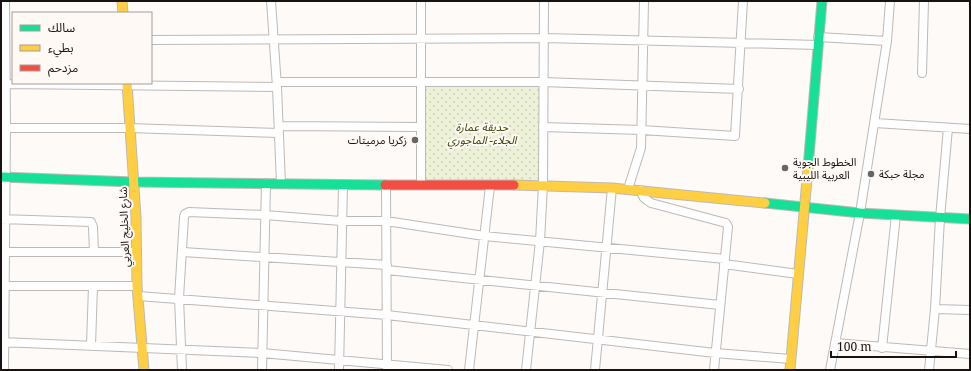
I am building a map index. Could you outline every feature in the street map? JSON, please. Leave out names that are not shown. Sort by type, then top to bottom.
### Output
[{"type":"street","points":[[4,370],[2,342],[3,262],[5,252],[3,177],[4,101],[6,84],[4,70],[7,36],[5,1]]},
{"type":"street","points":[[122,1],[123,12]]},
{"type":"street","points":[[271,1],[277,85],[281,184]]},
{"type":"street","points":[[421,1],[421,184]]},
{"type":"street","points":[[526,370],[540,241],[543,186],[544,1]]},
{"type":"street","points":[[628,189],[639,158],[642,130],[644,1]]},
{"type":"street","points":[[543,127],[642,130],[735,136],[742,42],[743,1]]},
{"type":"street","points":[[790,370],[822,1]]},
{"type":"street","points":[[830,370],[860,213],[887,41],[890,1]]},
{"type":"street","points":[[922,73],[924,1]]},
{"type":"street","points":[[152,40],[544,38],[742,42],[887,41]]},
{"type":"street","points":[[6,84],[277,85],[421,82],[543,82],[739,89]]},
{"type":"street","name":"شارع الخليج العربي","points":[[127,84],[134,182],[137,286],[144,370]]},
{"type":"street","points":[[874,123],[970,129]]},
{"type":"street","points":[[4,133],[130,128],[279,129],[421,127]]},
{"type":"street","points":[[929,370],[932,351],[940,218],[948,128]]},
{"type":"street","points":[[3,177],[134,182],[343,185],[421,184],[612,188],[860,213],[970,219]]},
{"type":"street","points":[[262,370],[266,183]]},
{"type":"street","points":[[339,370],[340,262],[343,185]]},
{"type":"street","points":[[386,185],[387,367]]},
{"type":"street","points":[[469,370],[490,186]]},
{"type":"street","points":[[595,370],[596,339],[603,292],[612,188]]},
{"type":"street","points":[[640,190],[644,198],[651,203],[726,223],[728,227],[714,370]]},
{"type":"street","points":[[182,370],[179,298],[184,217],[189,212],[265,215],[341,221],[386,221],[484,236],[607,248],[725,262],[798,274]]},
{"type":"street","points":[[882,348],[896,215]]},
{"type":"street","points":[[3,219],[91,222],[93,227],[94,252]]},
{"type":"street","points":[[5,252],[137,252]]},
{"type":"street","points":[[183,252],[340,262],[480,280],[535,284],[720,305]]},
{"type":"street","points":[[3,286],[137,286]]},
{"type":"street","points":[[91,345],[93,286]]},
{"type":"street","points":[[138,296],[387,314],[715,353],[791,359]]},
{"type":"street","points":[[935,309],[970,310]]},
{"type":"street","points":[[2,342],[142,348],[180,348],[262,353],[339,360],[387,367],[448,370]]},
{"type":"street","points":[[835,343],[970,354]]},
{"type":"green space","name":"حديقة عمارة الجلاء- الماجوري","points":[[421,82],[543,83],[543,185],[421,184]]},
{"type":"traffic: fast","points":[[808,168],[822,1]]},
{"type":"traffic: fast","points":[[1,177],[134,182],[385,185]]},
{"type":"traffic: fast","points":[[765,203],[860,213],[970,219]]},
{"type":"traffic: slow","points":[[122,1],[123,12]]},
{"type":"traffic: slow","points":[[127,84],[136,217],[137,286],[144,370]]},
{"type":"traffic: slow","points":[[790,370],[808,168]]},
{"type":"traffic: slow","points":[[514,185],[612,188],[765,203]]},
{"type":"traffic: jam","points":[[385,185],[514,185]]},
{"type":"place","name":"زكريا مرميتات","points":[[415,140]]},
{"type":"place","name":"الخطوط الجوية العربية الليبية","points":[[785,168]]},
{"type":"place","name":"مجلة حبكة","points":[[871,174]]}]
